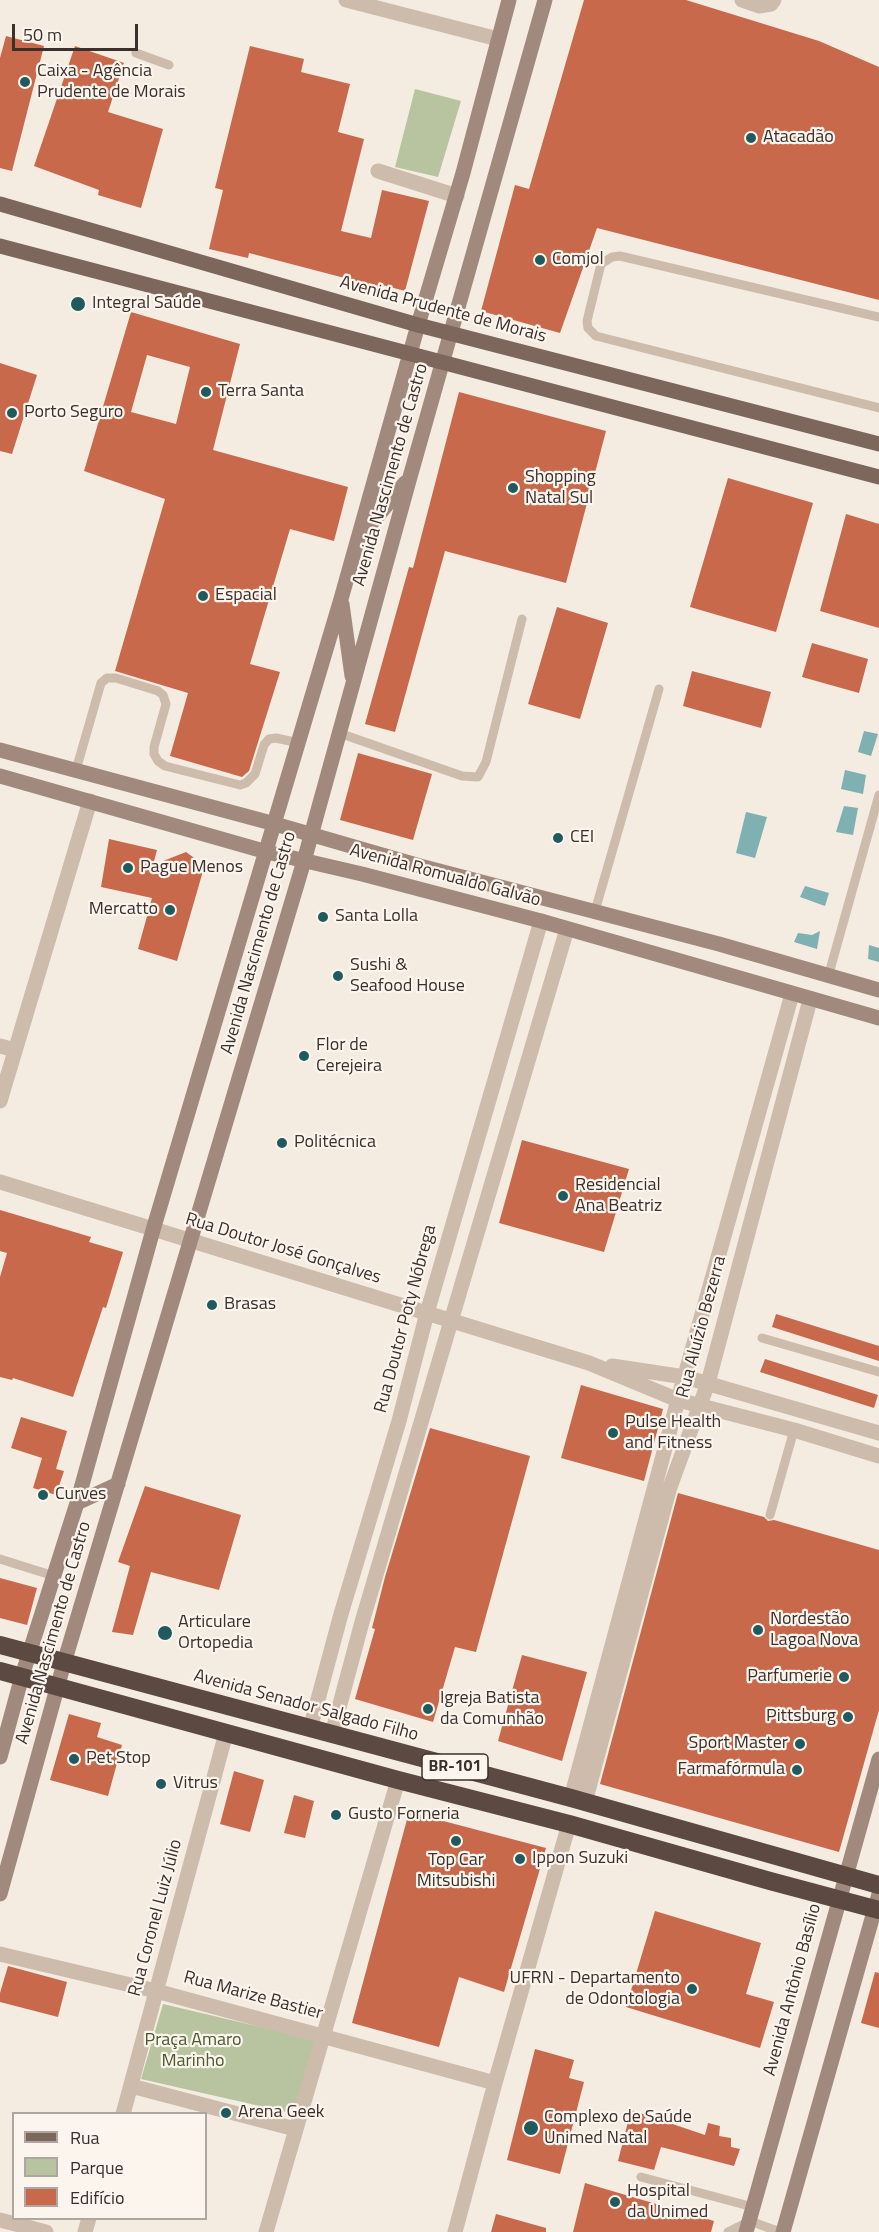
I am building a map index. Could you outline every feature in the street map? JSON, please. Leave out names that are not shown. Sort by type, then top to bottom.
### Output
[{"type":"highway","name":"Avenida Senador Salgado Filho","points":[[0,1645],[578,1800],[879,1885]]},
{"type":"highway","name":"BR-101","points":[[0,1671],[838,1899],[878,1904]]},
{"type":"main road","name":"Avenida Nascimento de Castro","points":[[0,1757],[22,1676],[77,1503],[153,1230],[341,599],[457,196],[509,0]]},
{"type":"main road","name":"Avenida Nascimento de Castro","points":[[0,1894],[64,1663],[312,834],[545,0]]},
{"type":"main road","name":"Avenida Prudente de Morais","points":[[0,204],[418,325],[879,444]]},
{"type":"main road","points":[[0,246],[879,477]]},
{"type":"main road","points":[[357,541],[410,477]]},
{"type":"main road","points":[[341,599],[353,685]]},
{"type":"main road","name":"Avenida Romualdo Galvão","points":[[0,750],[312,834],[420,866],[719,944],[879,990]]},
{"type":"main road","name":"Avenida Romualdo Galvão","points":[[0,776],[267,852],[362,874],[541,921],[879,1018]]},
{"type":"main road","points":[[77,1503],[118,1484]]},
{"type":"main road","name":"Avenida Antônio Basílio","points":[[750,2220],[879,1759]]},
{"type":"main road","points":[[781,2232],[878,1904]]},
{"type":"street","points":[[346,0],[498,39]]},
{"type":"street","points":[[742,0],[759,6],[771,4],[774,0]]},
{"type":"street","points":[[378,171],[457,196]]},
{"type":"street","points":[[0,1101],[90,801]]},
{"type":"street","name":"Rua Doutor Poty Nóbrega","points":[[310,1729],[341,1614],[399,1421],[427,1313],[541,921]]},
{"type":"street","points":[[332,1734],[362,1622],[567,929]]},
{"type":"street","name":"Rua Aluízio Bezerra","points":[[578,1800],[653,1522],[678,1400],[792,994]]},
{"type":"street","name":"Rua Aluízio Bezerra","points":[[653,1522],[669,1490],[708,1383],[810,1000]]},
{"type":"street","points":[[0,1046],[15,1050]]},
{"type":"street","name":"Rua Doutor José Gonçalves","points":[[0,1182],[589,1363],[700,1407],[794,1430],[879,1456]]},
{"type":"street","name":"Rua Doutor José Gonçalves","points":[[589,1363],[685,1377],[879,1433]]},
{"type":"street","points":[[758,1421],[764,1399]]},
{"type":"street","points":[[399,1421],[420,1428]]},
{"type":"street","points":[[341,1614],[362,1622]]},
{"type":"street","name":"Rua Coronel Luiz Júlio","points":[[124,2112],[226,1733]]},
{"type":"street","points":[[266,2232],[398,1780]]},
{"type":"street","points":[[455,2232],[569,1824]]},
{"type":"street","name":"Rua Marize Bastier","points":[[0,1954],[156,1991],[495,2083]]},
{"type":"street","points":[[131,2086],[295,2128]]},
{"type":"street","points":[[0,2220],[46,2232]]},
{"type":"lane","points":[[136,53],[170,65]]},
{"type":"lane","points":[[879,318],[620,256],[612,257],[602,264],[587,321],[588,328],[596,336],[879,408]]},
{"type":"lane","points":[[339,733],[462,776],[478,777],[486,762],[522,619]]},
{"type":"lane","points":[[76,770],[101,683],[106,678],[116,678],[158,691],[163,695],[165,704],[154,754],[165,766],[240,784],[246,783],[255,774],[264,744],[269,739],[276,738],[299,743]]},
{"type":"lane","points":[[595,911],[659,689]]},
{"type":"lane","points":[[828,977],[879,795]]},
{"type":"lane","points":[[762,1338],[879,1372]]},
{"type":"lane","points":[[770,1515],[794,1430]]},
{"type":"lane","points":[[0,1559],[54,1576]]},
{"type":"lane","points":[[641,2177],[781,2232]]},
{"type":"lane","points":[[728,2232],[750,2220]]},
{"type":"green space","points":[[415,89],[461,101],[438,177],[395,167]]},
{"type":"green space","name":"Praça Amaro Marinho","points":[[163,2004],[316,2040],[295,2114],[141,2079]]},
{"type":"water","points":[[864,731],[878,734],[871,756],[858,752]]},
{"type":"water","points":[[845,770],[866,775],[863,794],[841,789]]},
{"type":"water","points":[[844,806],[858,808],[853,835],[836,832]]},
{"type":"water","points":[[746,812],[767,817],[755,858],[736,853]]},
{"type":"water","points":[[805,886],[829,893],[825,906],[800,897]]},
{"type":"water","points":[[820,931],[817,949],[794,942],[798,933],[812,935]]},
{"type":"water","points":[[869,945],[879,948],[879,962],[868,959]]},
{"type":"building","name":"Atacadão","points":[[584,0],[686,0],[819,41],[879,67],[879,300],[597,228],[560,333],[481,311],[515,185],[529,189]]},
{"type":"building","points":[[6,36],[44,46],[12,171],[0,168],[0,58]]},
{"type":"building","points":[[75,46],[124,63],[108,112],[163,129],[141,208],[98,195],[99,190],[34,166]]},
{"type":"building","points":[[250,46],[304,59],[301,72],[350,84],[338,132],[364,139],[341,231],[371,238],[382,190],[429,201],[405,291],[379,284],[379,287],[249,253],[248,258],[209,249],[223,190],[215,188]]},
{"type":"building","points":[[131,312],[240,344],[213,450],[348,487],[334,541],[290,529],[250,664],[280,672],[249,771],[242,777],[170,756],[188,693],[115,671],[165,499],[84,471]],"holes":[[[147,355],[190,367],[176,424],[131,412]]]},
{"type":"building","name":"Porto Seguro","points":[[0,363],[37,375],[12,454],[0,451]]},
{"type":"building","name":"Shopping Natal Sul","points":[[459,392],[606,431],[566,583],[445,551],[395,732],[365,724],[409,567],[413,568]]},
{"type":"building","points":[[728,478],[813,503],[776,632],[690,607]]},
{"type":"building","points":[[846,514],[879,524],[879,628],[820,611]]},
{"type":"building","points":[[557,607],[608,623],[580,719],[528,704]]},
{"type":"building","points":[[812,643],[868,659],[859,693],[802,677]]},
{"type":"building","points":[[692,671],[771,692],[761,728],[683,706]]},
{"type":"building","points":[[358,753],[432,774],[413,840],[340,820]]},
{"type":"building","name":"Mercatto","points":[[109,839],[157,850],[153,865],[186,852],[197,860],[203,871],[177,961],[138,949],[152,898],[101,887]]},
{"type":"building","name":"Residencial Ana Beatriz","points":[[522,1140],[629,1169],[604,1252],[499,1223]]},
{"type":"building","points":[[0,1210],[91,1237],[89,1242],[123,1252],[106,1308],[103,1307],[73,1397],[13,1378],[12,1380],[0,1377],[0,1277],[7,1253],[0,1251]]},
{"type":"building","points":[[776,1314],[879,1346],[879,1361],[772,1327]]},
{"type":"building","points":[[765,1359],[878,1395],[874,1408],[760,1372]]},
{"type":"building","name":"Pulse Health and Fitness","points":[[581,1385],[663,1409],[644,1481],[561,1458]]},
{"type":"building","points":[[21,1417],[67,1431],[56,1469],[64,1471],[56,1495],[33,1488],[42,1458],[11,1448]]},
{"type":"building","points":[[430,1428],[530,1456],[476,1652],[455,1647],[433,1722],[355,1699],[375,1629],[372,1628],[385,1577]]},
{"type":"building","points":[[145,1486],[241,1515],[219,1590],[151,1572],[133,1635],[112,1632],[130,1566],[118,1562]]},
{"type":"building","name":"Nordestão Lagoa Nova","points":[[678,1493],[764,1517],[768,1521],[774,1520],[879,1550],[879,1710],[839,1852],[600,1784]]},
{"type":"building","points":[[0,1578],[37,1588],[27,1625],[0,1618]]},
{"type":"building","points":[[522,1655],[587,1672],[562,1761],[498,1741]]},
{"type":"building","name":"Pet Stop","points":[[69,1714],[101,1723],[97,1737],[122,1745],[108,1796],[50,1780]]},
{"type":"building","points":[[234,1771],[264,1780],[250,1832],[220,1824]]},
{"type":"building","points":[[294,1795],[314,1801],[305,1838],[284,1833]]},
{"type":"building","points":[[409,1812],[546,1848],[504,1992],[459,1977],[439,2047],[352,2023]]},
{"type":"building","points":[[655,1911],[761,1943],[746,1994],[774,2002],[760,2048],[626,2007]]},
{"type":"building","points":[[8,1966],[67,1982],[58,2017],[0,2002],[0,1993]]},
{"type":"building","points":[[875,1972],[879,1973],[879,2028],[861,2023]]},
{"type":"building","points":[[535,2049],[574,2060],[569,2078],[584,2082],[560,2174],[507,2160]]},
{"type":"building","points":[[631,2110],[705,2135],[708,2123],[720,2126],[719,2136],[731,2138],[731,2147],[740,2149],[734,2166],[661,2147],[654,2170],[618,2161]]},
{"type":"building","name":"Hospital da Unimed","points":[[585,2183],[714,2221],[711,2232],[573,2232]]},
{"type":"building","points":[[496,2214],[546,2228],[546,2232],[491,2232]]},
{"type":"place","name":"Caixa - Agência Prudente de Morais","points":[[25,82]]},
{"type":"place","name":"Atacadão","points":[[751,138]]},
{"type":"place","name":"Comjol","points":[[540,260]]},
{"type":"place","name":"Integral Saúde","points":[[78,304]]},
{"type":"place","name":"Terra Santa","points":[[206,392]]},
{"type":"place","name":"Porto Seguro","points":[[12,413]]},
{"type":"place","name":"Shopping Natal Sul","points":[[513,488]]},
{"type":"place","name":"Espacial","points":[[203,596]]},
{"type":"place","name":"CEI","points":[[558,838]]},
{"type":"place","name":"Pague Menos","points":[[128,868]]},
{"type":"place","name":"Mercatto","points":[[170,910]]},
{"type":"place","name":"Santa Lolla","points":[[323,917]]},
{"type":"place","name":"Sushi & Seafood House","points":[[338,976]]},
{"type":"place","name":"Flor de Cerejeira","points":[[304,1056]]},
{"type":"place","name":"Politécnica","points":[[282,1143]]},
{"type":"place","name":"Residencial Ana Beatriz","points":[[563,1196]]},
{"type":"place","name":"Brasas","points":[[212,1305]]},
{"type":"place","name":"Pulse Health and Fitness","points":[[613,1433]]},
{"type":"place","name":"Curves","points":[[43,1495]]},
{"type":"place","name":"Nordestão Lagoa Nova","points":[[758,1630]]},
{"type":"place","name":"Articulare Ortopedia","points":[[165,1633]]},
{"type":"place","name":"Parfumerie","points":[[844,1677]]},
{"type":"place","name":"Igreja Batista da Comunhão","points":[[428,1709]]},
{"type":"place","name":"Pittsburg","points":[[848,1717]]},
{"type":"place","name":"Sport Master","points":[[800,1744]]},
{"type":"place","name":"Pet Stop","points":[[74,1759]]},
{"type":"place","name":"Farmafórmula","points":[[797,1770]]},
{"type":"place","name":"Vitrus","points":[[161,1784]]},
{"type":"place","name":"Gusto Forneria","points":[[336,1815]]},
{"type":"place","name":"Top Car Mitsubishi","points":[[456,1841]]},
{"type":"place","name":"Ippon Suzuki","points":[[520,1859]]},
{"type":"place","name":"UFRN - Departamento de Odontologia","points":[[692,1989]]},
{"type":"place","name":"Arena Geek","points":[[226,2113]]},
{"type":"place","name":"Complexo de Saúde Unimed Natal","points":[[531,2128]]},
{"type":"place","name":"Hospital da Unimed","points":[[615,2202]]}]
